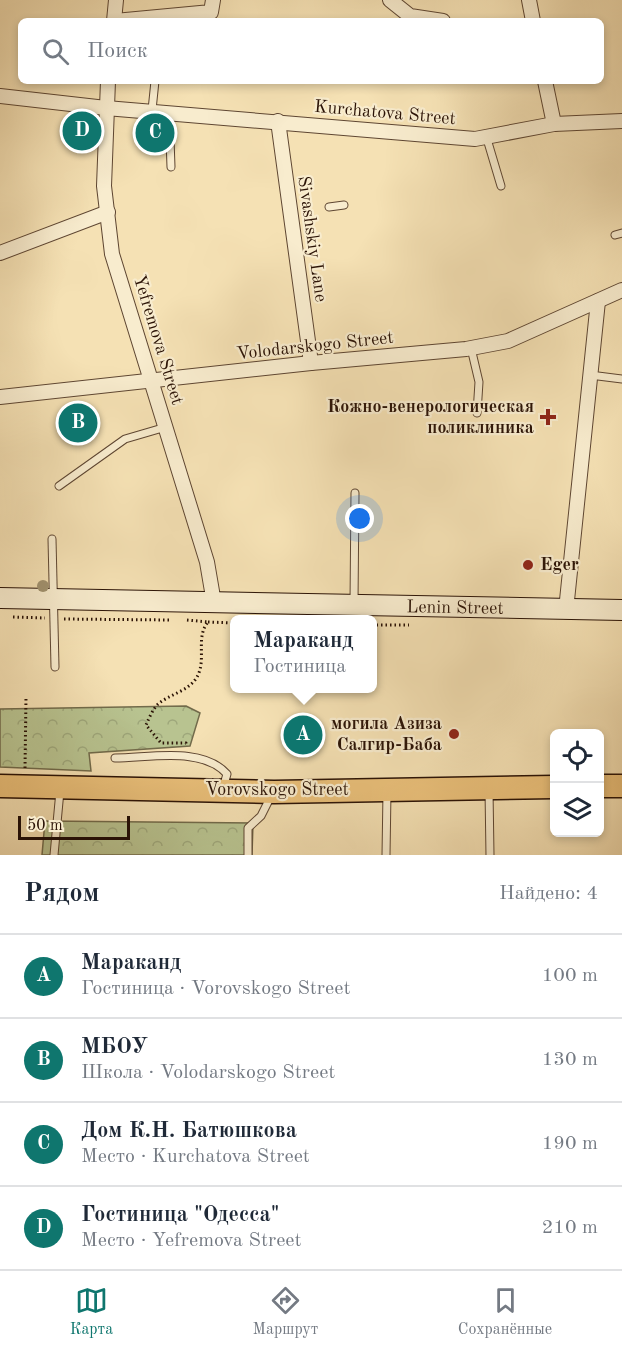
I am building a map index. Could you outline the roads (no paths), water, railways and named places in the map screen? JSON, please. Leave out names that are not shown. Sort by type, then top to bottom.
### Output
[{"type":"main road","name":"Lenin Street","points":[[0,598],[55,609],[214,603],[622,610]]},
{"type":"main road","name":"Vorovskogo Street","points":[[0,786],[274,792],[550,787]]},
{"type":"main road","points":[[604,786],[622,786]]},
{"type":"street","points":[[115,18],[116,0]]},
{"type":"street","points":[[147,18],[211,12],[213,0]]},
{"type":"street","points":[[390,0],[410,16],[423,18]]},
{"type":"street","points":[[529,0],[532,18]]},
{"type":"street","name":"Yefremova Street","points":[[108,84],[104,186],[112,254],[207,562],[214,603]]},
{"type":"street","points":[[546,84],[554,124]]},
{"type":"street","name":"Kurchatova Street","points":[[0,96],[106,108],[169,111],[487,139],[554,124],[622,121]]},
{"type":"street","name":"Sivashskiy Lane","points":[[278,121],[295,211],[311,363]]},
{"type":"street","points":[[0,253],[108,212]]},
{"type":"street","name":"Volodarskogo Street","points":[[0,397],[471,348],[508,341],[553,323],[622,290]]},
{"type":"street","points":[[566,610],[598,301]]},
{"type":"lane","points":[[152,110],[156,84]]},
{"type":"lane","points":[[169,111],[171,167]]},
{"type":"lane","points":[[487,139],[501,186]]},
{"type":"lane","points":[[329,207],[344,205]]},
{"type":"lane","points":[[471,348],[479,382],[477,413]]},
{"type":"lane","points":[[590,375],[622,379]]},
{"type":"lane","points":[[59,486],[125,439],[166,427]]},
{"type":"lane","points":[[354,606],[355,493]]},
{"type":"lane","points":[[52,539],[55,667]]},
{"type":"lane","points":[[115,758],[200,757],[219,765],[227,774],[222,790]]},
{"type":"lane","points":[[54,855],[60,788]]},
{"type":"lane","points":[[489,788],[490,855]]},
{"type":"lane","points":[[386,855],[387,789]]},
{"type":"lane","points":[[248,855],[248,828],[261,816],[274,792]]},
{"type":"place","name":"Гостиница \"Одесса\"","points":[[82,131]]},
{"type":"place","name":"Дом К.Н. Батюшкова","points":[[155,133]]},
{"type":"place","name":"Кожно-венерологическая поликлиника","points":[[548,417]]},
{"type":"place","name":"МБОУ","points":[[78,423]]},
{"type":"place","name":"Eger","points":[[528,565]]},
{"type":"place","name":"могила Азиза Салгир-Баба","points":[[454,734]]},
{"type":"place","name":"Мараканд","points":[[303,735]]}]
